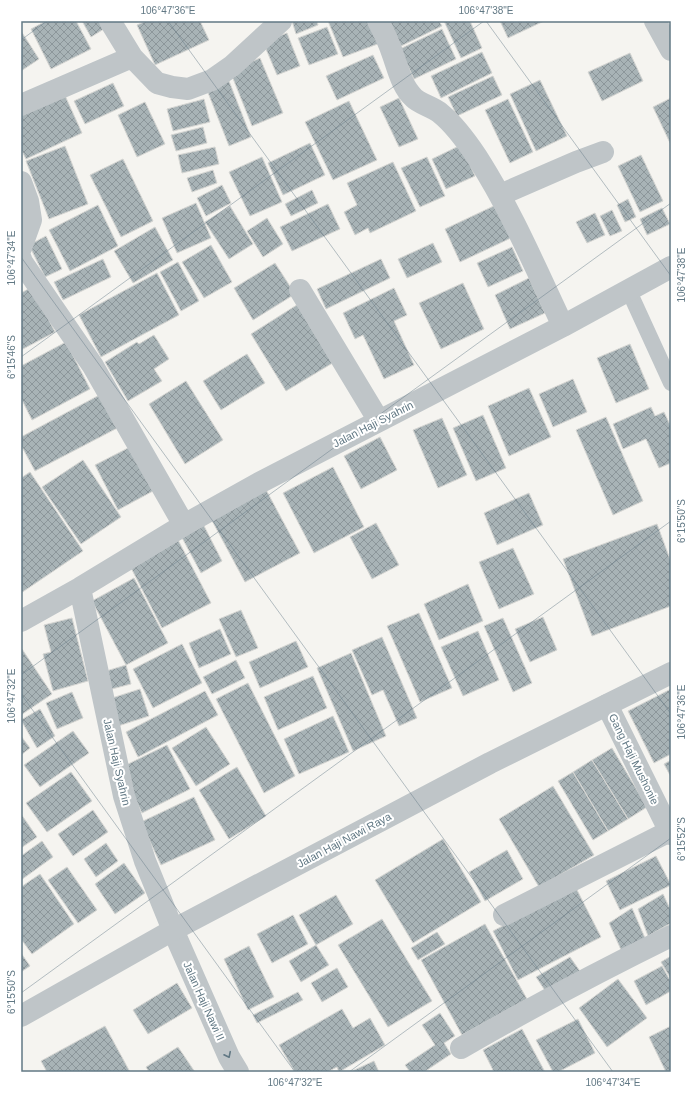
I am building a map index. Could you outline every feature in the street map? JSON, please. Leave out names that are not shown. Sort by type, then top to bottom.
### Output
[{"type":"street","points":[[110,21],[132,57],[157,83],[188,89],[212,80],[232,66],[281,21]]},
{"type":"street","points":[[378,21],[393,55],[400,76],[414,99],[430,106],[440,113],[457,130],[477,158],[500,195],[563,326]]},
{"type":"street","points":[[655,21],[671,50]]},
{"type":"street","points":[[21,105],[132,57]]},
{"type":"street","points":[[500,195],[603,152]]},
{"type":"street","points":[[21,182],[28,201],[31,220],[21,248]]},
{"type":"street","points":[[21,259],[93,366],[184,525]]},
{"type":"street","name":"Jalan Haji Syahrin","points":[[21,621],[80,588],[184,525],[259,483],[563,326],[628,289],[671,267]]},
{"type":"street","points":[[300,290],[379,421]]},
{"type":"street","name":"Jalan Haji Syahrin","points":[[80,588],[124,796],[145,861],[172,930]]},
{"type":"street","name":"Jalan Haji Nawi Raya","points":[[21,1016],[172,930],[490,763],[671,673]]},
{"type":"street","name":"Gang Haji Mushonie","points":[[608,705],[670,833]]},
{"type":"street","points":[[504,915],[670,833]]},
{"type":"street","name":"Jalan Haji Nawi II","points":[[172,930],[226,1050],[238,1072]]},
{"type":"street","points":[[461,1048],[514,1017],[587,978],[671,936]]},
{"type":"lane","points":[[628,289],[671,383]]},
{"type":"building","points":[[46,21],[76,21],[91,49],[51,69],[31,29]]},
{"type":"building","points":[[82,21],[103,21],[107,27],[91,37]]},
{"type":"building","points":[[146,21],[200,21],[209,40],[155,65],[137,25]]},
{"type":"building","points":[[292,21],[317,21],[318,25],[296,34]]},
{"type":"building","points":[[328,21],[375,21],[383,42],[343,57]]},
{"type":"building","points":[[389,21],[439,21],[442,26],[401,46]]},
{"type":"building","points":[[444,21],[470,21],[482,48],[461,58]]},
{"type":"building","points":[[500,21],[544,21],[508,38]]},
{"type":"building","points":[[327,27],[338,54],[309,65],[298,38]]},
{"type":"building","points":[[442,29],[456,59],[414,79],[400,49]]},
{"type":"building","points":[[21,31],[39,59],[21,71]]},
{"type":"building","points":[[287,33],[300,66],[277,75],[263,42]]},
{"type":"building","points":[[482,52],[492,73],[441,98],[431,76]]},
{"type":"building","points":[[630,53],[643,81],[602,101],[588,72]]},
{"type":"building","points":[[373,55],[384,78],[337,100],[326,76]]},
{"type":"building","points":[[260,58],[283,113],[252,126],[230,71]]},
{"type":"building","points":[[493,76],[502,95],[457,116],[448,97]]},
{"type":"building","points":[[540,80],[567,136],[536,151],[510,94]]},
{"type":"building","points":[[229,81],[251,137],[229,146],[207,90]]},
{"type":"building","points":[[113,83],[124,106],[85,124],[74,101]]},
{"type":"building","points":[[62,89],[82,133],[26,159],[21,149],[21,108]]},
{"type":"building","points":[[399,98],[418,139],[399,147],[380,107]]},
{"type":"building","points":[[671,98],[671,145],[653,107]]},
{"type":"building","points":[[204,99],[210,122],[173,131],[167,109]]},
{"type":"building","points":[[508,99],[533,152],[510,163],[485,110]]},
{"type":"building","points":[[349,101],[377,160],[333,180],[305,122]]},
{"type":"building","points":[[145,102],[165,144],[137,157],[118,115]]},
{"type":"building","points":[[203,127],[207,143],[176,151],[171,135]]},
{"type":"building","points":[[310,143],[325,175],[283,195],[268,163]]},
{"type":"building","points":[[461,145],[475,176],[446,189],[432,159]]},
{"type":"building","points":[[65,146],[88,204],[49,219],[26,161]]},
{"type":"building","points":[[215,147],[219,164],[182,173],[178,155]]},
{"type":"building","points":[[641,155],[663,201],[640,212],[618,166]]},
{"type":"building","points":[[262,157],[282,202],[250,216],[229,172]]},
{"type":"building","points":[[427,157],[445,196],[420,207],[401,168]]},
{"type":"building","points":[[123,159],[153,221],[121,237],[90,175]]},
{"type":"building","points":[[393,162],[416,211],[370,233],[368,228],[355,235],[344,212],[357,205],[347,183]]},
{"type":"building","points":[[213,170],[217,183],[192,192],[187,178]]},
{"type":"building","points":[[222,185],[231,203],[206,216],[197,198]]},
{"type":"building","points":[[312,190],[318,203],[291,216],[285,204]]},
{"type":"building","points":[[628,199],[636,217],[625,222],[617,205]]},
{"type":"building","points":[[196,203],[211,238],[177,253],[162,218]]},
{"type":"building","points":[[328,204],[340,229],[292,251],[280,227]]},
{"type":"building","points":[[498,204],[513,237],[460,262],[445,229]]},
{"type":"building","points":[[98,205],[118,246],[70,271],[49,230]]},
{"type":"building","points":[[230,206],[253,244],[229,259],[205,222]]},
{"type":"building","points":[[662,208],[670,224],[647,235],[640,219]]},
{"type":"building","points":[[612,210],[622,231],[610,236],[600,216]]},
{"type":"building","points":[[595,213],[605,235],[587,243],[576,222]]},
{"type":"building","points":[[267,218],[283,244],[263,257],[247,231]]},
{"type":"building","points":[[155,227],[173,260],[133,283],[114,251]]},
{"type":"building","points":[[46,236],[62,269],[45,277],[29,245]]},
{"type":"building","points":[[433,243],[442,262],[407,278],[398,259]]},
{"type":"building","points":[[211,245],[232,282],[204,298],[182,262]]},
{"type":"building","points":[[512,247],[523,271],[488,287],[477,263]]},
{"type":"building","points":[[103,259],[111,277],[63,300],[54,282]]},
{"type":"building","points":[[381,259],[390,278],[326,309],[317,289]]},
{"type":"building","points":[[178,262],[199,301],[181,311],[160,272]]},
{"type":"building","points":[[275,263],[295,294],[253,320],[234,288]]},
{"type":"building","points":[[157,273],[179,315],[101,357],[79,315]]},
{"type":"building","points":[[529,278],[545,313],[510,329],[495,295]]},
{"type":"building","points":[[463,283],[484,329],[441,349],[419,303]]},
{"type":"building","points":[[32,287],[55,332],[21,350],[21,293]]},
{"type":"building","points":[[394,288],[407,315],[394,321],[414,365],[384,379],[363,335],[355,339],[343,313]]},
{"type":"building","points":[[300,303],[336,361],[286,391],[251,334]]},
{"type":"building","points":[[154,335],[169,359],[154,369],[162,381],[128,401],[105,362],[137,342],[139,344]]},
{"type":"building","points":[[66,342],[90,389],[32,420],[21,398],[21,366]]},
{"type":"building","points":[[630,344],[649,389],[616,403],[597,358]]},
{"type":"building","points":[[247,354],[265,383],[221,410],[203,381]]},
{"type":"building","points":[[573,379],[587,412],[553,427],[539,394]]},
{"type":"building","points":[[186,381],[223,440],[185,464],[149,404]]},
{"type":"building","points":[[529,388],[551,437],[509,456],[488,406]]},
{"type":"building","points":[[107,391],[125,424],[35,471],[21,445],[21,437]]},
{"type":"building","points":[[651,407],[655,416],[664,412],[671,427],[671,463],[659,468],[646,439],[623,449],[613,424]]},
{"type":"building","points":[[483,415],[506,468],[476,481],[453,428]]},
{"type":"building","points":[[606,417],[643,501],[613,515],[576,430]]},
{"type":"building","points":[[442,418],[467,475],[438,488],[413,430]]},
{"type":"building","points":[[380,437],[397,470],[361,489],[344,456]]},
{"type":"building","points":[[130,447],[153,491],[118,510],[95,465]]},
{"type":"building","points":[[83,460],[121,517],[81,544],[42,487]]},
{"type":"building","points":[[333,467],[364,527],[314,553],[283,493]]},
{"type":"building","points":[[30,472],[83,551],[21,593],[21,478]]},
{"type":"building","points":[[264,486],[300,553],[245,582],[209,515]]},
{"type":"building","points":[[529,493],[543,525],[497,545],[484,513]]},
{"type":"building","points":[[202,522],[222,561],[201,573],[180,534]]},
{"type":"building","points":[[376,523],[399,565],[372,579],[350,537]]},
{"type":"building","points":[[657,524],[671,562],[671,606],[592,636],[563,559]]},
{"type":"building","points":[[177,538],[211,603],[162,628],[129,564]]},
{"type":"building","points":[[513,548],[534,594],[499,609],[479,562]]},
{"type":"building","points":[[134,578],[168,643],[126,665],[92,601]]},
{"type":"building","points":[[468,584],[483,621],[439,640],[424,604]]},
{"type":"building","points":[[241,610],[258,648],[236,657],[219,619]]},
{"type":"building","points":[[419,613],[452,688],[420,702],[387,626]]},
{"type":"building","points":[[543,617],[557,650],[530,662],[515,629]]},
{"type":"building","points":[[72,618],[88,681],[53,691],[43,654],[51,652],[44,625]]},
{"type":"building","points":[[503,618],[532,683],[513,692],[484,626]]},
{"type":"building","points":[[220,629],[231,654],[199,668],[189,643]]},
{"type":"building","points":[[478,631],[499,680],[463,696],[441,647]]},
{"type":"building","points":[[382,637],[417,718],[399,726],[383,690],[372,695],[352,650]]},
{"type":"building","points":[[296,641],[308,667],[260,688],[249,662]]},
{"type":"building","points":[[182,644],[202,683],[153,708],[133,669]]},
{"type":"building","points":[[22,649],[52,694],[21,715],[21,650]]},
{"type":"building","points":[[351,653],[386,736],[353,751],[317,668]]},
{"type":"building","points":[[236,660],[245,678],[212,694],[203,677]]},
{"type":"building","points":[[126,665],[131,684],[108,690],[103,672]]},
{"type":"building","points":[[313,676],[327,708],[278,730],[264,697]]},
{"type":"building","points":[[248,683],[295,776],[264,793],[216,699]]},
{"type":"building","points":[[140,689],[149,716],[118,726],[109,699]]},
{"type":"building","points":[[671,689],[671,754],[654,763],[628,711]]},
{"type":"building","points":[[205,691],[218,715],[138,757],[126,732]]},
{"type":"building","points":[[72,692],[83,718],[57,729],[46,703]]},
{"type":"building","points":[[40,709],[55,736],[37,748],[21,720]]},
{"type":"building","points":[[333,716],[349,752],[299,774],[284,739]]},
{"type":"building","points":[[206,727],[230,764],[196,786],[172,748]]},
{"type":"building","points":[[73,731],[89,753],[40,787],[24,765]]},
{"type":"building","points":[[21,736],[30,748],[21,755]]},
{"type":"building","points":[[167,745],[190,789],[142,813],[120,768]]},
{"type":"building","points":[[612,748],[647,807],[628,819],[592,760]]},
{"type":"building","points":[[592,760],[628,819],[608,831],[573,772]]},
{"type":"building","points":[[671,760],[671,777],[664,764]]},
{"type":"building","points":[[237,767],[266,816],[229,839],[199,790]]},
{"type":"building","points":[[71,772],[92,801],[47,832],[26,803]]},
{"type":"building","points":[[573,772],[608,831],[593,840],[558,781]]},
{"type":"building","points":[[553,786],[594,855],[539,887],[499,819]]},
{"type":"building","points":[[194,797],[215,840],[161,865],[141,822]]},
{"type":"building","points":[[93,810],[108,832],[73,856],[58,834]]},
{"type":"building","points":[[21,814],[37,837],[21,848]]},
{"type":"building","points":[[443,839],[481,902],[413,943],[375,880]]},
{"type":"building","points":[[42,841],[53,857],[21,880],[21,856]]},
{"type":"building","points":[[106,843],[118,861],[96,877],[84,859]]},
{"type":"building","points":[[507,850],[523,879],[485,901],[469,872]]},
{"type":"building","points":[[656,856],[671,885],[620,910],[606,881]]},
{"type":"building","points":[[124,863],[145,893],[115,914],[95,884]]},
{"type":"building","points":[[67,867],[97,910],[78,923],[48,880]]},
{"type":"building","points":[[40,874],[74,924],[32,954],[21,939],[21,887]]},
{"type":"building","points":[[576,888],[601,937],[518,980],[493,931]]},
{"type":"building","points":[[663,894],[671,911],[671,923],[648,936],[638,909]]},
{"type":"building","points":[[336,895],[353,924],[316,945],[299,915]]},
{"type":"building","points":[[632,908],[645,938],[622,952],[609,923]]},
{"type":"building","points":[[293,915],[308,944],[272,963],[257,934]]},
{"type":"building","points":[[382,919],[432,1001],[388,1027],[338,945]]},
{"type":"building","points":[[485,924],[527,999],[462,1035],[421,960]]},
{"type":"building","points":[[437,932],[445,944],[418,960],[411,948]]},
{"type":"building","points":[[316,945],[329,965],[301,982],[289,961]]},
{"type":"building","points":[[249,946],[274,997],[248,1010],[224,959]]},
{"type":"building","points":[[21,953],[30,966],[21,972]]},
{"type":"building","points":[[671,956],[671,979],[661,962]]},
{"type":"building","points":[[570,957],[582,974],[548,995],[536,977]]},
{"type":"building","points":[[662,966],[671,982],[671,991],[646,1005],[634,981]]},
{"type":"building","points":[[337,968],[348,987],[322,1002],[311,983]]},
{"type":"building","points":[[618,979],[647,1018],[607,1047],[579,1008]]},
{"type":"building","points":[[177,983],[192,1008],[148,1034],[133,1010]]},
{"type":"building","points":[[298,992],[303,1000],[257,1023],[253,1015]]},
{"type":"building","points":[[342,1009],[353,1028],[370,1018],[385,1045],[339,1072],[337,1067],[327,1072],[295,1072],[279,1045]]},
{"type":"building","points":[[440,1013],[455,1036],[444,1043],[451,1054],[424,1072],[410,1072],[405,1065],[435,1045],[422,1025]]},
{"type":"building","points":[[578,1019],[595,1053],[558,1072],[553,1072],[536,1040]]},
{"type":"building","points":[[105,1026],[130,1072],[47,1072],[41,1061]]},
{"type":"building","points":[[671,1026],[671,1072],[666,1072],[649,1037]]},
{"type":"building","points":[[522,1029],[545,1072],[494,1072],[483,1050]]},
{"type":"building","points":[[178,1047],[195,1072],[149,1072],[146,1067]]},
{"type":"building","points":[[374,1061],[379,1072],[350,1072]]}]
